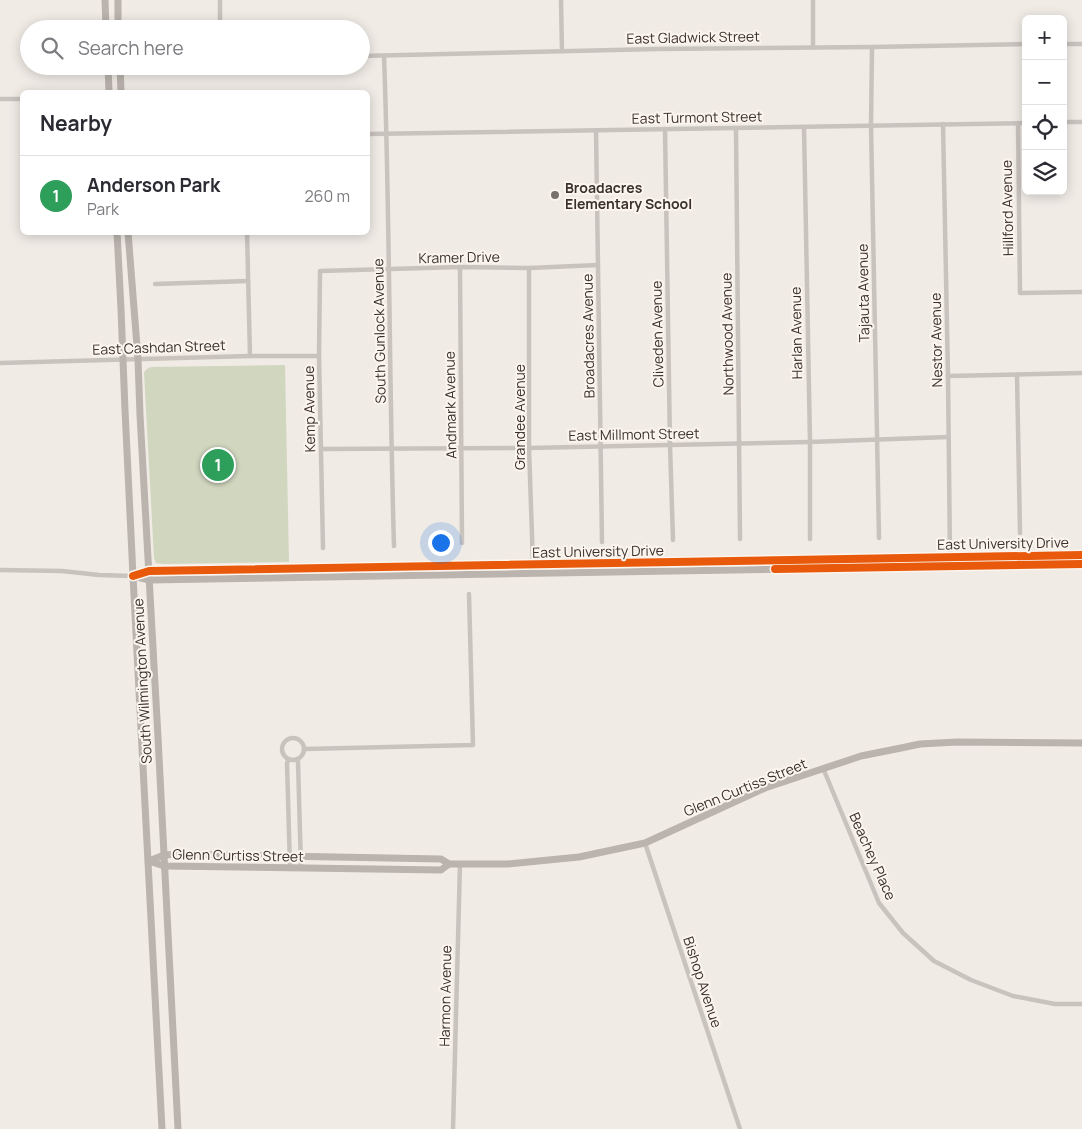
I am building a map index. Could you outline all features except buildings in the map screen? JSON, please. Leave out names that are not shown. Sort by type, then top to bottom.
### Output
[{"type":"street","points":[[105,0],[106,20]]},
{"type":"street","points":[[118,0],[118,20]]},
{"type":"street","points":[[220,0],[220,20]]},
{"type":"street","points":[[561,0],[562,51]]},
{"type":"street","points":[[813,0],[813,47]]},
{"type":"street","name":"East Gladwick Street","points":[[370,56],[1022,44]]},
{"type":"street","points":[[1067,44],[1082,44]]},
{"type":"street","name":"Tajauta Avenue","points":[[872,48],[871,125],[879,538]]},
{"type":"street","name":"South Gunlock Avenue","points":[[384,56],[390,270],[391,449],[394,546]]},
{"type":"street","points":[[108,75],[109,90]]},
{"type":"street","points":[[120,75],[121,90]]},
{"type":"street","points":[[0,99],[20,99]]},
{"type":"street","points":[[1067,122],[1082,122]]},
{"type":"street","name":"Hillford Avenue","points":[[1018,123],[1020,293],[1082,292]]},
{"type":"street","name":"East Turmont Street","points":[[370,134],[1022,123]]},
{"type":"street","name":"Nestor Avenue","points":[[943,124],[950,557]]},
{"type":"street","name":"Harlan Avenue","points":[[804,127],[810,539]]},
{"type":"street","name":"Cliveden Avenue","points":[[666,128],[673,540]]},
{"type":"street","name":"Northwood Avenue","points":[[736,129],[740,539]]},
{"type":"street","name":"Broadacres Avenue","points":[[596,130],[602,542]]},
{"type":"street","name":"South Wilmington Avenue","points":[[117,235],[162,1129]]},
{"type":"street","name":"South Wilmington Avenue","points":[[128,235],[138,359],[178,1129]]},
{"type":"street","points":[[247,235],[250,356]]},
{"type":"street","name":"Kramer Drive","points":[[320,270],[460,267],[529,268],[598,265]]},
{"type":"street","name":"Andmark Avenue","points":[[460,267],[462,543]]},
{"type":"street","name":"Grandee Avenue","points":[[529,268],[529,448],[533,569]]},
{"type":"street","name":"Kemp Avenue","points":[[320,270],[319,356],[323,548]]},
{"type":"street","points":[[155,284],[248,281]]},
{"type":"street","name":"East Cashdan Street","points":[[0,363],[250,356],[319,356]]},
{"type":"street","points":[[948,376],[1082,373]]},
{"type":"street","points":[[1017,375],[1020,533]]},
{"type":"street","name":"East Millmont Street","points":[[321,449],[529,448],[948,438]]},
{"type":"street","name":"East University Drive","points":[[0,570],[62,570],[99,575],[133,576],[149,580],[950,557],[1082,555]]},
{"type":"street","points":[[950,557],[950,566]]},
{"type":"street","name":"East University Drive","points":[[133,576],[149,571],[1082,564]]},
{"type":"street","points":[[304,749],[473,745],[469,594]]},
{"type":"street","points":[[297,738],[303,744],[303,753],[297,759],[288,758],[283,752],[282,748],[285,741],[297,738]]},
{"type":"street","name":"Glenn Curtiss Street","points":[[148,861],[164,855],[289,856],[441,859],[449,864],[507,864],[579,857],[645,843],[765,788],[862,756],[920,744],[967,742],[1082,743]]},
{"type":"street","points":[[288,758],[290,868]]},
{"type":"street","points":[[297,759],[301,868]]},
{"type":"street","name":"Beachey Place","points":[[823,768],[879,902],[903,933],[934,961],[971,980],[1013,996],[1055,1004],[1082,1004]]},
{"type":"street","name":"Bishop Avenue","points":[[645,843],[740,1129]]},
{"type":"street","name":"Glenn Curtiss Street","points":[[148,861],[164,866],[441,870],[449,864]]},
{"type":"street","name":"Harmon Avenue","points":[[453,1129],[460,864]]},
{"type":"green space","points":[[285,365],[289,562],[156,563],[154,558],[144,372],[152,367]]},
{"type":"cycle path","points":[[133,576],[149,571],[1082,555]]},
{"type":"cycle path","points":[[775,569],[1082,564]]},
{"type":"place","name":"Broadacres Elementary School","points":[[555,195]]},
{"type":"place","name":"Anderson Park","points":[[218,465]]}]
